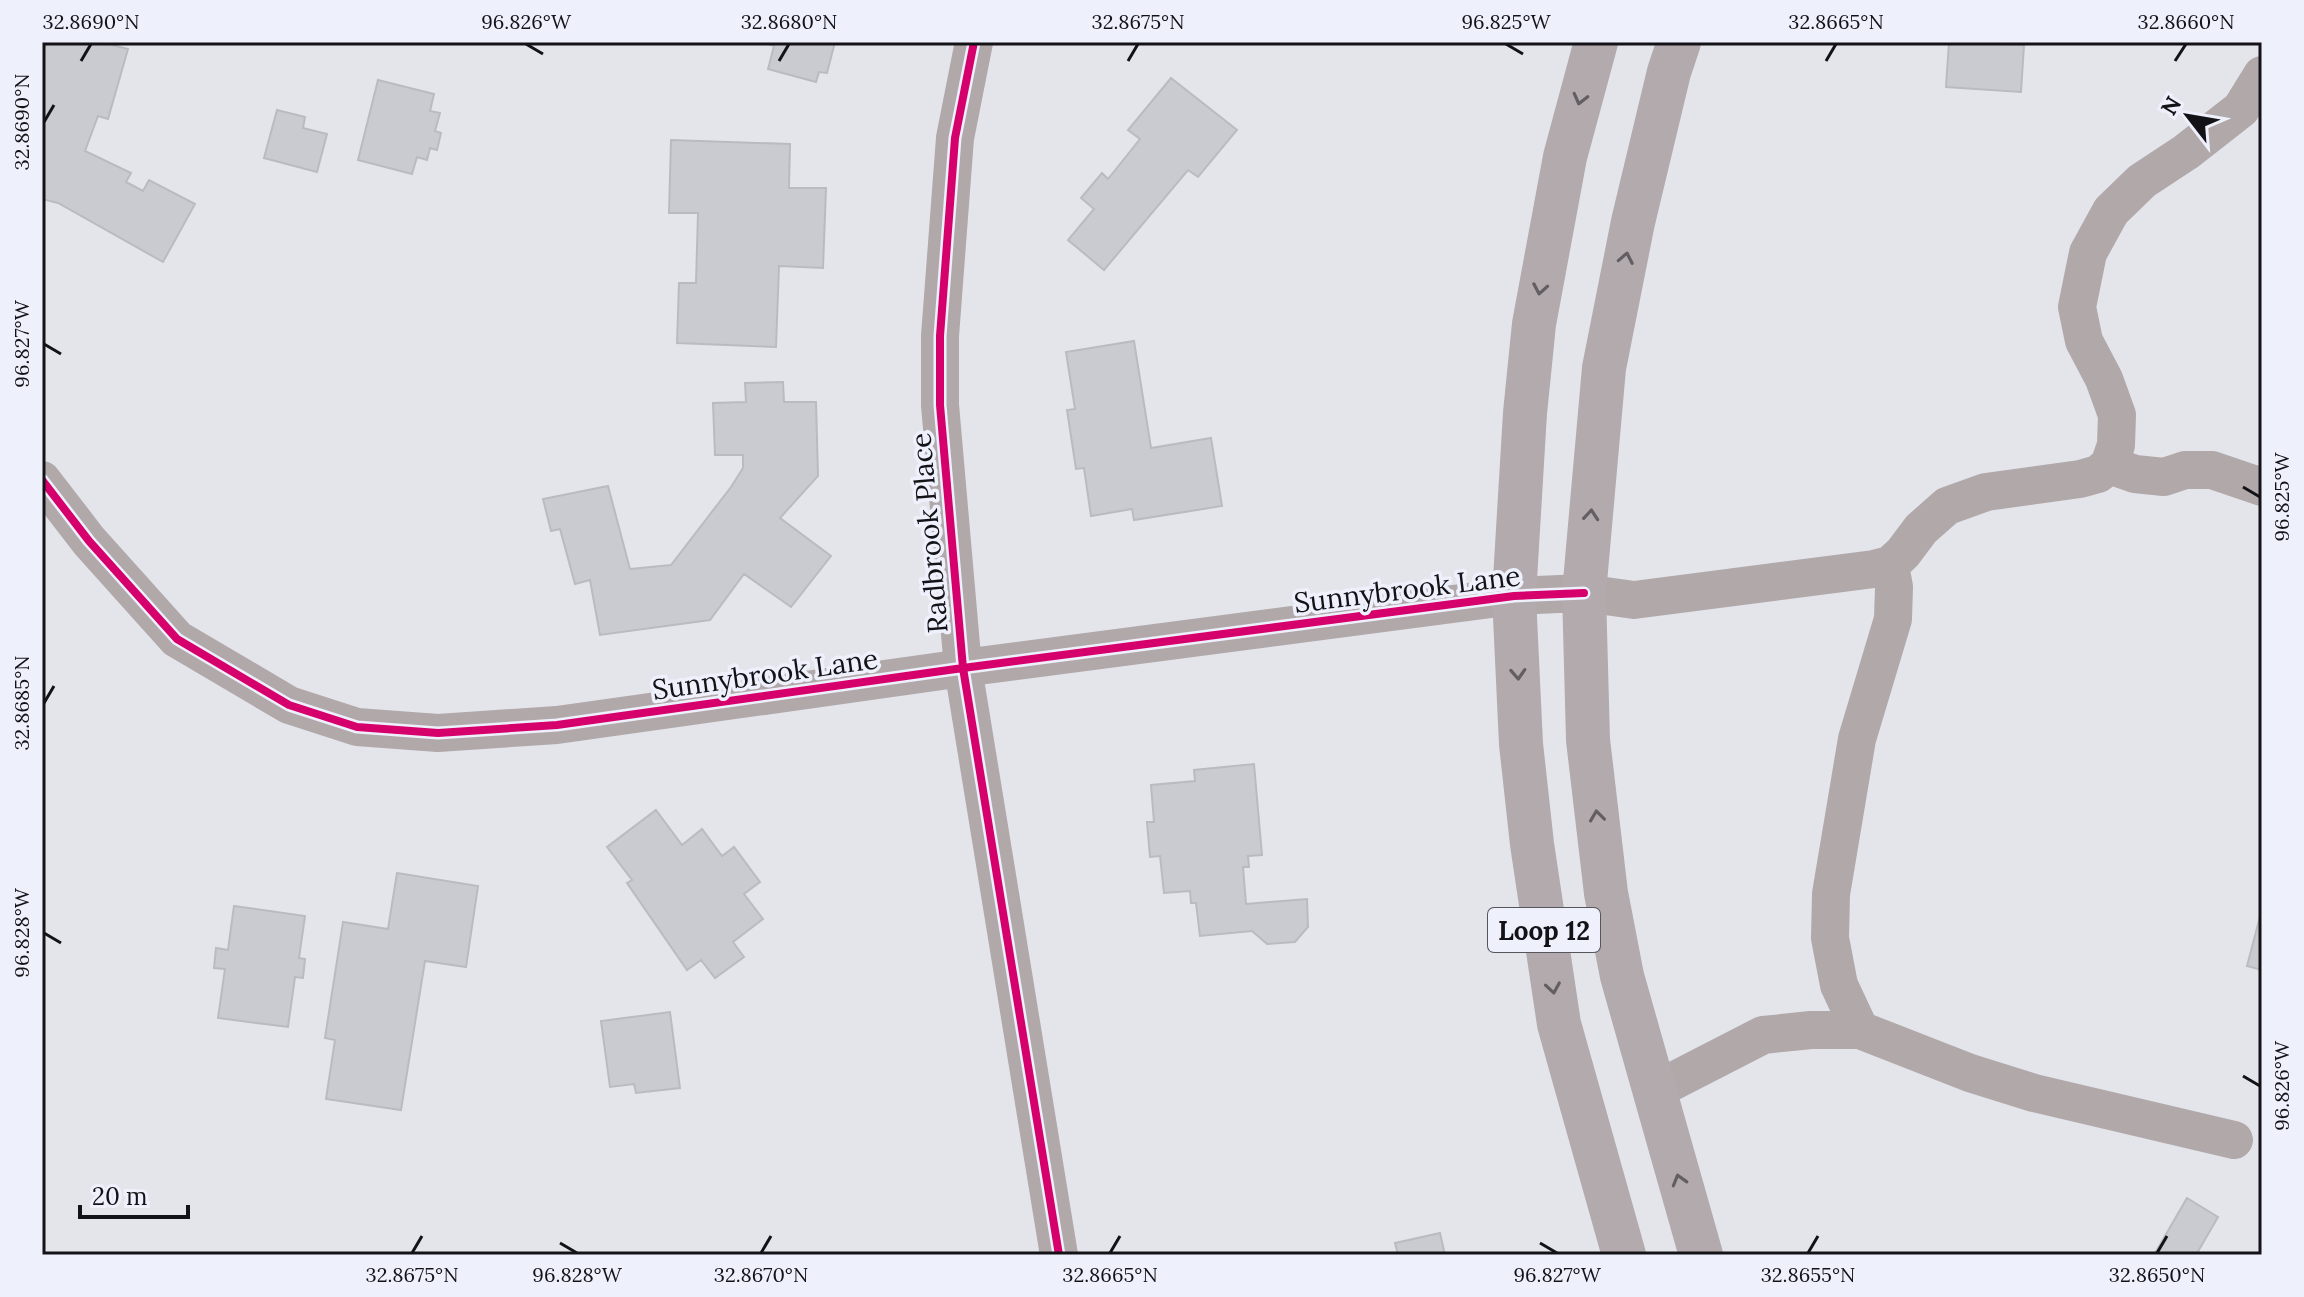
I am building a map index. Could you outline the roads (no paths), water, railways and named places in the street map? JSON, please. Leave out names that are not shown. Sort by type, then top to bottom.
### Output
[{"type":"main road","name":"Loop 12","points":[[1596,42],[1565,157],[1534,324],[1525,413],[1514,596],[1521,744],[1537,884],[1557,1010],[1624,1255]]},
{"type":"main road","name":"Loop 12","points":[[1679,42],[1633,222],[1604,368],[1584,593],[1588,740],[1606,893],[1622,976],[1701,1255]]},
{"type":"street","name":"Radbrook Place","points":[[974,42],[955,138],[940,336],[940,405],[963,668],[1059,1255]]},
{"type":"street","points":[[1860,1030],[1839,985],[1830,938],[1831,894],[1857,739],[1893,619],[1894,587],[1890,565],[1921,529],[1947,506],[1986,492],[2080,479],[2098,474],[2109,465],[2116,445],[2117,415],[2104,379],[2084,341],[2077,307],[2088,253],[2111,211],[2142,181],[2186,152],[2241,109],[2262,75]]},
{"type":"street","points":[[2109,465],[2135,474],[2164,477],[2185,470],[2212,470],[2262,487]]},
{"type":"street","name":"Sunnybrook Lane","points":[[42,480],[89,541],[177,639],[289,705],[357,727],[438,733],[557,725],[1514,596],[1584,593],[1634,600],[1791,581],[1890,565]]},
{"type":"street","points":[[1654,1091],[1763,1035],[1811,1030],[1860,1030],[1970,1073],[2034,1093],[2234,1140]]}]
